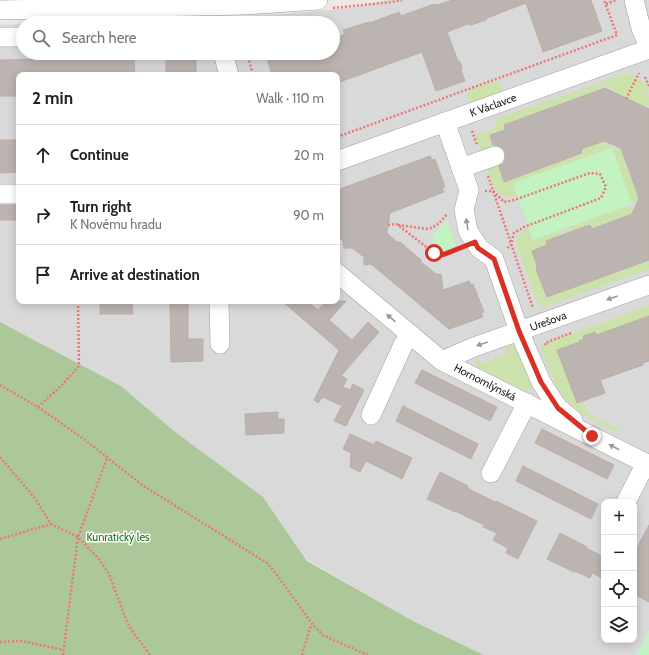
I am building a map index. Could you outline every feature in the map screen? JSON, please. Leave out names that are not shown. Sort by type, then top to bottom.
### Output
[{"type":"street","points":[[0,10],[129,15],[213,14],[247,5],[318,0]]},
{"type":"street","points":[[634,0],[641,28],[649,49]]},
{"type":"street","points":[[0,37],[16,37]]},
{"type":"street","name":"K Václavce","points":[[340,160],[649,49]]},
{"type":"street","points":[[225,60],[228,72]]},
{"type":"street","points":[[445,122],[469,190],[464,210],[468,231],[478,248],[494,259],[519,331],[541,382],[558,408],[592,436]]},
{"type":"street","points":[[461,168],[489,158]]},
{"type":"street","points":[[0,194],[16,194]]},
{"type":"street","points":[[340,276],[442,361]]},
{"type":"street","name":"Urešova","points":[[442,361],[469,349],[649,285]]},
{"type":"street","points":[[219,304],[220,344]]},
{"type":"street","points":[[371,415],[403,345],[410,334]]},
{"type":"street","name":"Hornomlýnská","points":[[442,361],[648,464],[628,499]]},
{"type":"street","name":"Hornomlýnská","points":[[491,473],[527,403]]},
{"type":"path","points":[[340,136],[617,35],[604,0]]},
{"type":"path","points":[[606,4],[616,0]]},
{"type":"path","points":[[249,60],[253,72]]},
{"type":"path","points":[[626,99],[639,73]]},
{"type":"path","points":[[645,77],[649,86]]},
{"type":"path","points":[[470,125],[489,158],[493,191],[536,315]]},
{"type":"path","points":[[469,190],[493,191],[504,202],[514,200],[590,173],[600,174],[606,187],[601,198],[524,227],[514,233],[511,245],[494,259]]},
{"type":"path","points":[[388,225],[396,224],[427,229],[432,228],[436,226],[449,212]]},
{"type":"path","points":[[398,225],[434,253],[440,255],[475,242]]},
{"type":"path","points":[[38,407],[61,386],[79,366],[78,304]]},
{"type":"path","points":[[0,385],[38,407],[85,440],[142,485],[266,563],[277,575],[313,625],[323,635],[368,655]]},
{"type":"path","points":[[0,457],[34,497],[51,524],[78,537],[99,559],[109,574],[133,632],[150,655]]},
{"type":"path","points":[[63,655],[78,537],[107,458]]},
{"type":"path","points":[[0,539],[51,524]]},
{"type":"path","points":[[302,655],[310,628],[313,625]]},
{"type":"path","points":[[0,642],[22,641],[64,650]]},
{"type":"shaded area","points":[[387,0],[649,0],[649,630],[636,655],[484,655],[415,622],[307,560],[263,497],[174,431],[121,386],[0,322],[0,25],[16,24],[16,60],[340,60],[340,16],[246,16],[350,8]]},
{"type":"green space","points":[[626,73],[633,75],[648,84],[649,106],[646,105],[645,107],[613,92],[614,90],[604,85],[601,86],[602,90],[504,125],[505,129],[490,135],[496,149],[483,156],[475,135],[494,128],[498,118]]},
{"type":"green space","points":[[499,80],[503,92],[470,104],[466,93],[474,88]]},
{"type":"green space","points":[[609,139],[611,143],[600,168],[540,178],[513,187],[516,196],[509,197],[499,193],[492,183],[486,165],[501,162],[502,164],[500,165],[504,174],[501,175],[502,179],[506,181],[582,154],[581,149]]},
{"type":"green space","points":[[619,143],[641,203],[636,204],[610,194],[604,173],[615,145]]},
{"type":"green space","points":[[612,148],[632,204],[533,240],[513,183]]},
{"type":"green space","points":[[606,198],[634,209],[636,213],[592,229],[590,225],[575,230],[568,236],[562,219]]},
{"type":"green space","points":[[447,220],[456,245],[440,251],[432,245],[433,235]]},
{"type":"green space","points":[[557,221],[563,238],[561,235],[546,241],[547,245],[532,251],[546,290],[543,291],[544,295],[548,296],[649,260],[649,269],[545,307],[540,306],[516,244],[516,239],[521,232],[526,229],[536,225]]},
{"type":"green space","points":[[649,305],[649,316],[645,317],[645,319],[602,334],[596,335],[595,332],[583,336],[584,339],[579,341],[580,342],[557,350],[577,403],[583,401],[588,413],[620,430],[618,433],[582,414],[566,400],[557,386],[541,348],[546,343]]},
{"type":"green space","name":"Kunratický les","points":[[0,322],[121,386],[174,431],[263,497],[307,561],[415,622],[484,655],[0,655]]},
{"type":"green space","points":[[504,343],[511,344],[519,349],[532,386],[528,392],[520,391],[482,372],[477,365],[477,353],[481,364],[507,354]]},
{"type":"green space","points":[[649,630],[649,655],[636,655]]},
{"type":"building","points":[[453,0],[591,0],[602,31],[543,52],[526,3],[487,18],[486,20],[471,25],[468,24],[447,32],[458,61],[460,62],[465,81],[436,91],[422,52],[340,82],[340,72],[271,72],[267,60],[340,60],[340,36],[345,34],[343,30],[369,22],[370,23],[399,12],[401,16],[434,4],[437,5]]},
{"type":"building","points":[[0,60],[134,60],[135,72],[16,72],[16,96],[0,96]]},
{"type":"building","points":[[166,60],[196,60],[196,72],[166,72]]},
{"type":"building","points":[[605,88],[649,109],[649,260],[547,297],[536,269],[537,266],[532,251],[547,245],[546,241],[581,228],[590,225],[592,229],[632,214],[639,198],[621,148],[604,141],[581,149],[582,153],[504,182],[499,166],[504,163],[506,158],[505,153],[502,147],[493,145],[490,135],[505,130],[504,125]]},
{"type":"building","points":[[0,140],[16,140],[16,172],[0,173]]},
{"type":"building","points":[[430,156],[432,160],[435,159],[445,187],[442,188],[444,192],[390,213],[387,233],[397,242],[400,242],[436,274],[441,274],[443,290],[469,281],[471,285],[473,284],[484,312],[481,313],[483,317],[449,329],[371,264],[364,265],[364,257],[352,248],[344,248],[343,241],[340,238],[340,189]]},
{"type":"building","points":[[0,205],[16,205],[16,220],[0,220]]},
{"type":"building","points":[[340,301],[346,301],[329,320],[352,340],[368,322],[379,332],[341,376],[347,379],[343,387],[350,390],[353,384],[364,390],[346,426],[334,421],[342,406],[323,397],[318,403],[314,400],[339,350],[285,304],[311,304],[318,310],[323,304],[340,304]]},
{"type":"building","points":[[100,304],[132,304],[133,314],[100,314]]},
{"type":"building","points":[[170,304],[188,304],[188,339],[203,339],[203,361],[171,362]]},
{"type":"building","points":[[649,316],[649,361],[643,363],[643,365],[600,380],[605,393],[577,403],[557,350],[580,342],[579,341],[584,339],[583,336],[595,332],[596,335]]},
{"type":"building","points":[[422,370],[497,407],[490,421],[415,383]]},
{"type":"building","points":[[403,406],[478,444],[471,459],[396,421]]},
{"type":"building","points":[[278,412],[278,419],[284,419],[284,433],[246,435],[245,414]]},
{"type":"building","points":[[542,429],[614,465],[607,479],[535,443]]},
{"type":"building","points":[[350,434],[374,445],[376,441],[412,458],[402,479],[366,461],[360,472],[350,467],[351,453],[343,449]]},
{"type":"building","points":[[523,466],[598,504],[591,519],[516,481]]},
{"type":"building","points":[[440,472],[468,486],[467,488],[537,521],[518,559],[506,553],[508,548],[493,540],[497,533],[483,527],[484,525],[427,499]]},
{"type":"building","points":[[649,525],[649,602],[637,596],[637,548]]},
{"type":"building","points":[[560,533],[601,556],[601,578],[592,573],[590,578],[547,559]]},
{"type":"route","points":[[434,253],[440,255],[445,254],[475,242],[478,248],[494,259],[519,331],[541,382],[558,408],[592,436]]}]
